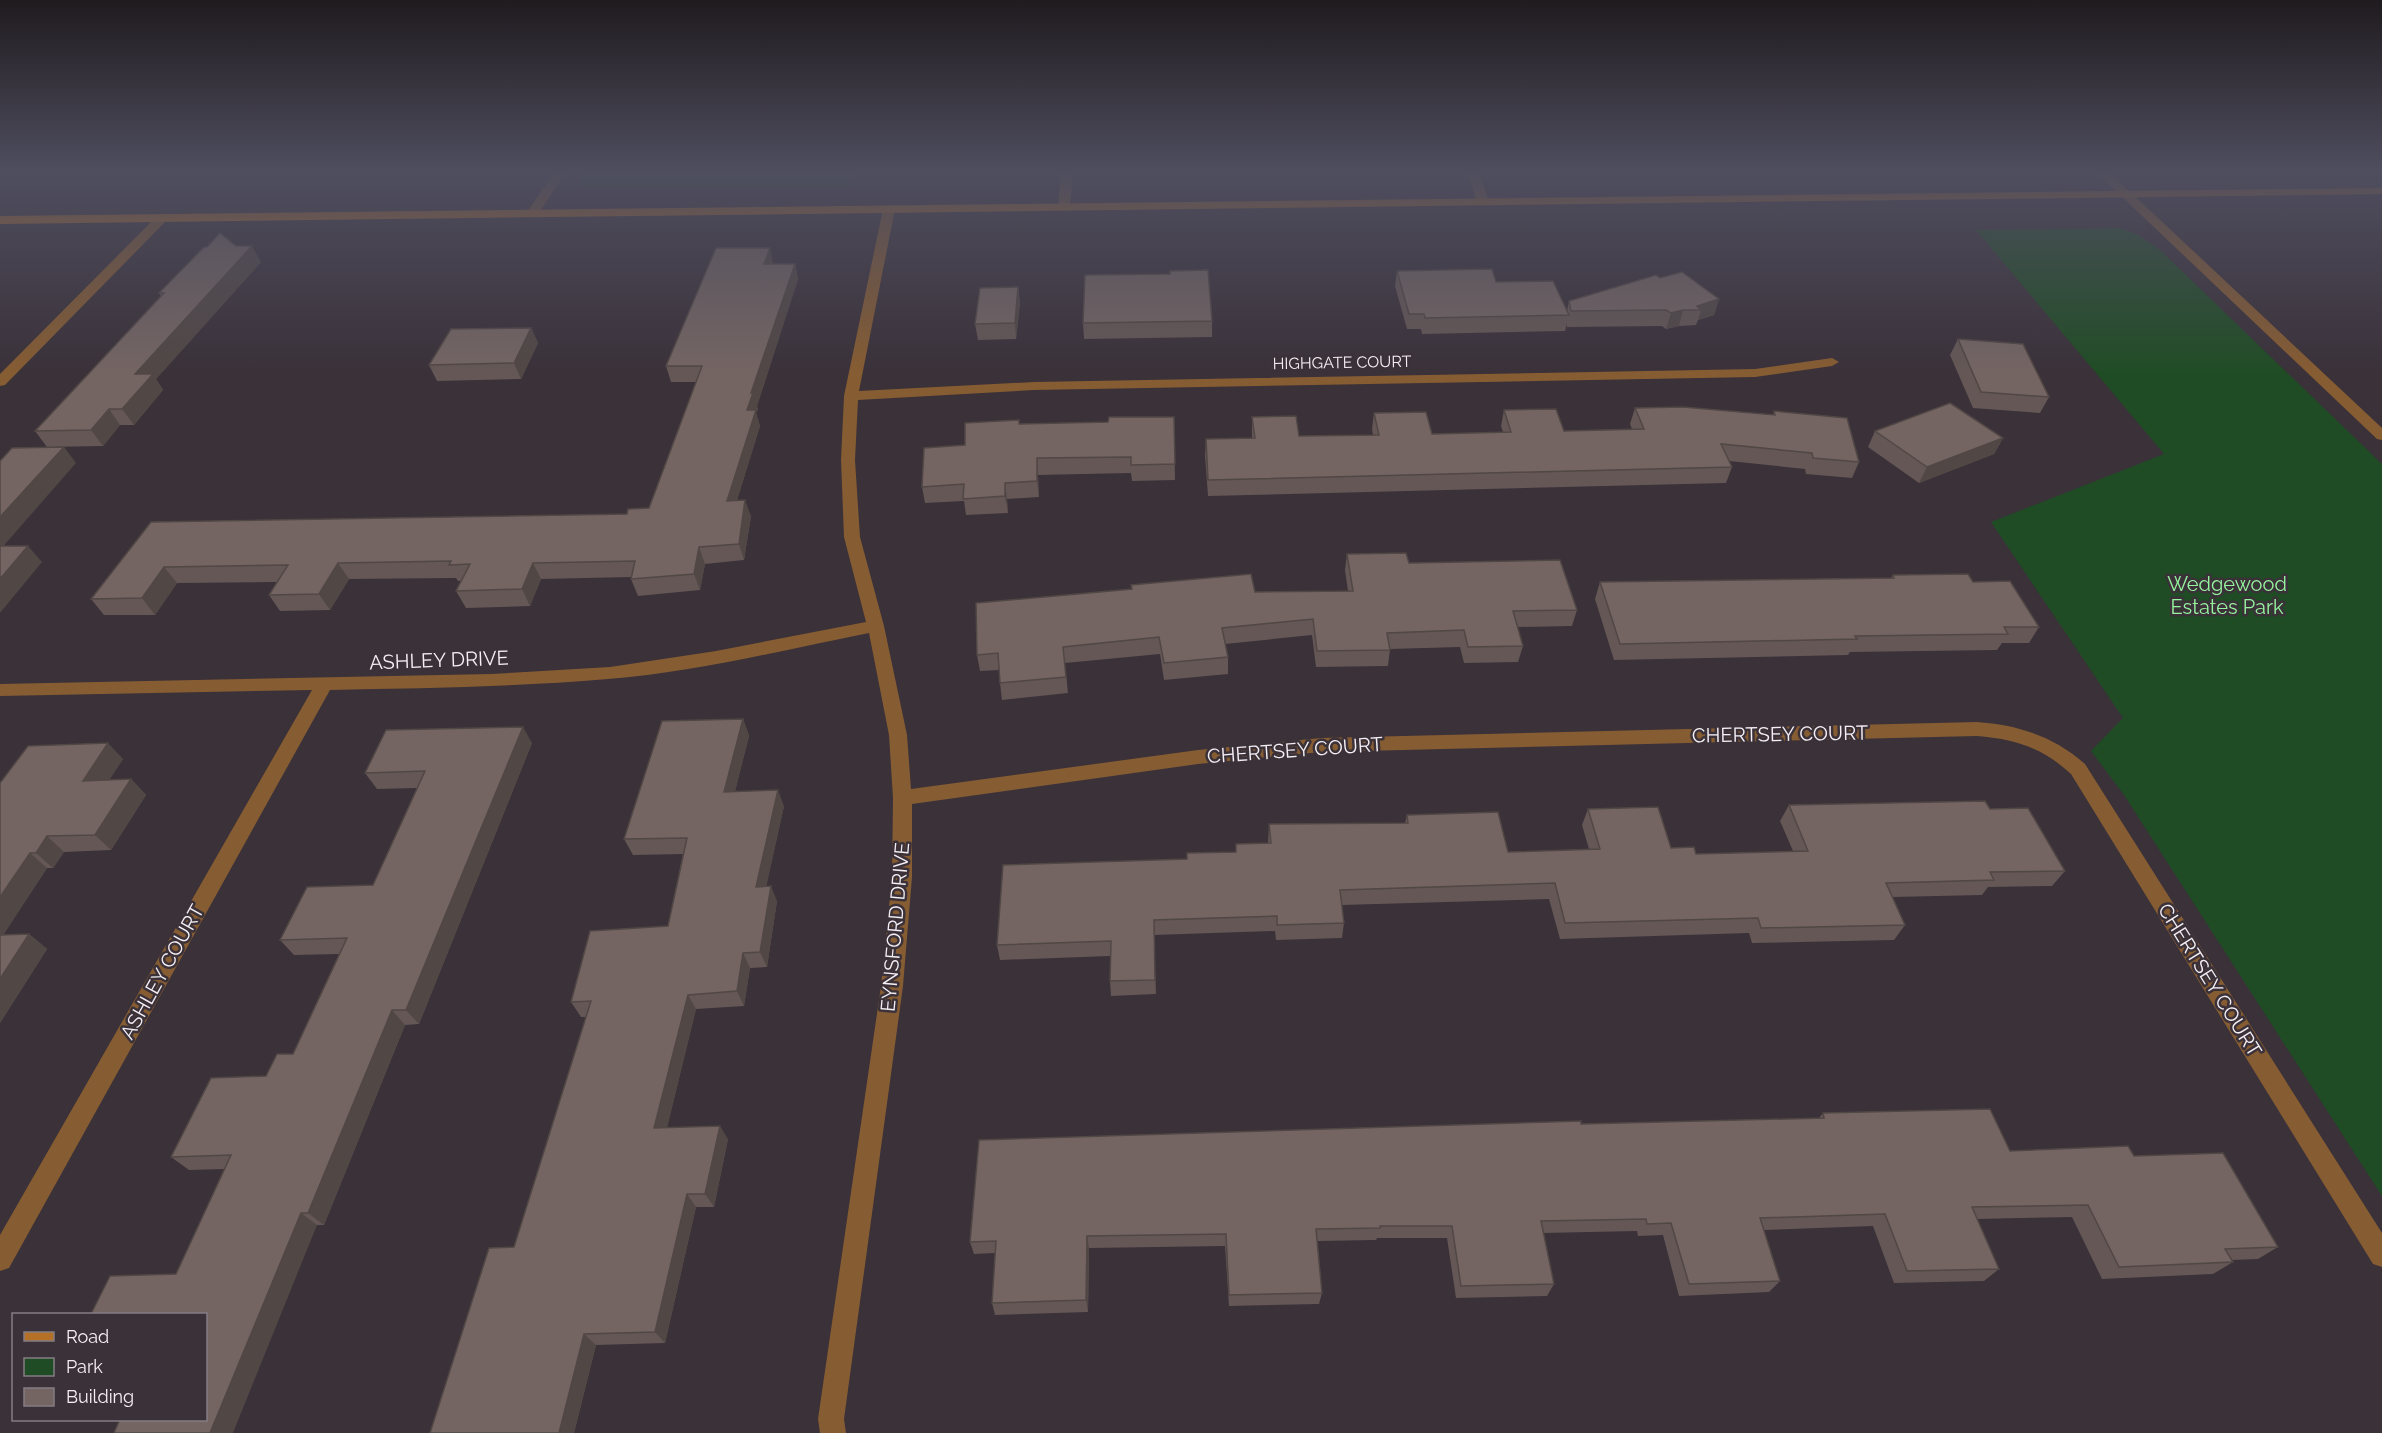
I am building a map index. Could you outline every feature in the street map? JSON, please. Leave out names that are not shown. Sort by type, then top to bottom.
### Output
[{"type":"street","points":[[1,380],[141,239]]},
{"type":"street","name":"EYNSFORD DRIVE","points":[[833,1433],[831,1419],[892,986],[902,877],[902,798],[898,735],[876,626],[852,537],[848,460],[851,396],[883,239]]},
{"type":"street","points":[[2173,239],[2382,436]]},
{"type":"street","name":"HIGHGATE COURT","points":[[851,396],[1034,386],[1755,373],[1832,362]]},
{"type":"street","name":"ASHLEY DRIVE","points":[[0,690],[490,680],[610,672],[716,657],[876,626]]},
{"type":"street","name":"ASHLEY COURT","points":[[0,1259],[324,684]]},
{"type":"street","name":"CHERTSEY COURT","points":[[902,798],[1198,756],[1321,745],[1977,729],[2018,733],[2049,746],[2078,769],[2382,1255]]},
{"type":"green space","name":"Wedgewood Estates Park","points":[[1983,239],[2144,239],[2160,250],[2382,464],[2382,1196],[2124,795],[2091,751],[2123,718],[1991,522],[2164,454]]},
{"type":"building","points":[[215,239],[227,239],[236,246],[252,246],[135,374],[153,374],[122,409],[109,409],[91,430],[35,431],[164,293],[159,293],[204,247],[207,247]]},
{"type":"building","points":[[716,248],[770,248],[764,264],[795,264],[751,393],[753,393],[747,410],[756,410],[727,501],[745,500],[739,544],[699,547],[694,574],[631,579],[635,561],[533,563],[522,589],[456,591],[470,564],[449,565],[451,561],[338,563],[319,594],[269,595],[288,565],[164,567],[142,598],[91,599],[151,522],[627,514],[628,509],[649,508],[702,366],[666,366]]},
{"type":"building","points":[[1492,269],[1496,282],[1553,281],[1569,315],[1425,318],[1424,314],[1409,314],[1397,271]]},
{"type":"building","points":[[1208,270],[1212,321],[1083,323],[1085,275],[1170,274],[1170,271]]},
{"type":"building","points":[[1682,272],[1719,299],[1697,306],[1701,310],[1671,313],[1666,310],[1571,311],[1569,301],[1656,275],[1660,278]]},
{"type":"building","points":[[1018,287],[1015,323],[975,324],[980,288]]},
{"type":"building","points":[[531,328],[514,363],[429,365],[451,329]]},
{"type":"building","points":[[1958,339],[2023,344],[2049,397],[1981,392]]},
{"type":"building","points":[[1950,403],[2003,438],[1927,467],[1875,431]]},
{"type":"building","points":[[1683,407],[1775,415],[1774,411],[1847,418],[1859,462],[1813,458],[1812,453],[1721,444],[1732,467],[1208,480],[1206,439],[1255,438],[1252,417],[1296,416],[1299,436],[1379,435],[1374,413],[1426,412],[1432,434],[1511,432],[1504,410],[1556,409],[1564,431],[1644,429],[1635,408]]},
{"type":"building","points":[[1109,417],[1174,417],[1175,464],[1131,465],[1131,457],[1037,458],[1037,481],[1005,483],[1005,496],[963,499],[964,484],[922,487],[924,448],[965,445],[965,423],[1019,420],[1019,424],[1108,422]]},
{"type":"building","points":[[64,447],[0,517],[0,461],[12,448]]},
{"type":"building","points":[[0,546],[28,546],[0,579]]},
{"type":"building","points":[[1406,553],[1409,563],[1560,560],[1577,610],[1513,611],[1523,646],[1468,647],[1464,630],[1387,633],[1390,650],[1317,651],[1313,619],[1222,628],[1228,657],[1164,663],[1159,637],[1063,647],[1066,677],[1000,683],[998,653],[977,655],[976,603],[1132,589],[1131,585],[1251,574],[1255,592],[1353,591],[1347,554]]},
{"type":"building","points":[[1968,574],[1973,582],[2010,581],[2039,627],[2004,627],[2008,634],[1855,636],[1857,639],[1620,644],[1600,582],[1894,578],[1893,575]]},
{"type":"building","points":[[743,719],[724,792],[778,790],[756,887],[771,886],[760,952],[743,953],[737,991],[688,995],[654,1128],[720,1126],[705,1194],[687,1194],[655,1332],[584,1334],[559,1433],[430,1433],[489,1248],[514,1247],[591,1001],[571,1002],[590,931],[668,926],[687,838],[624,839],[662,721]]},
{"type":"building","points":[[523,727],[406,1010],[392,1010],[308,1213],[301,1213],[210,1433],[114,1433],[119,1421],[207,1421],[207,1313],[92,1313],[110,1276],[176,1274],[231,1155],[171,1157],[211,1078],[266,1076],[277,1054],[293,1054],[347,938],[280,940],[307,887],[373,885],[425,771],[365,773],[386,730]]},
{"type":"building","points":[[108,743],[83,781],[131,779],[95,835],[47,836],[36,853],[30,853],[0,897],[0,783],[28,746]]},
{"type":"building","points":[[1985,801],[1990,809],[2028,808],[2065,871],[1990,872],[1994,880],[1886,883],[1905,925],[1761,928],[1758,918],[1565,923],[1555,883],[1340,890],[1344,923],[1277,925],[1277,916],[1154,920],[1155,980],[1110,981],[1111,941],[997,945],[1003,865],[1187,859],[1187,853],[1236,852],[1236,844],[1271,843],[1269,824],[1408,823],[1407,815],[1498,812],[1508,852],[1600,849],[1588,809],[1658,807],[1671,848],[1694,847],[1696,854],[1808,851],[1789,805]]},
{"type":"building","points":[[29,934],[0,979],[0,935]]},
{"type":"building","points":[[1990,1109],[2010,1151],[2128,1146],[2134,1156],[2223,1153],[2278,1247],[2225,1249],[2233,1262],[2119,1267],[2088,1205],[1972,1207],[1999,1269],[1907,1271],[1885,1214],[1760,1218],[1780,1281],[1689,1284],[1671,1223],[1647,1224],[1646,1219],[1541,1221],[1554,1284],[1461,1286],[1452,1226],[1380,1226],[1380,1228],[1316,1229],[1322,1293],[1229,1295],[1226,1234],[1087,1236],[1086,1300],[992,1303],[996,1241],[970,1242],[979,1140],[1581,1121],[1581,1124],[1824,1118],[1823,1113]]}]
